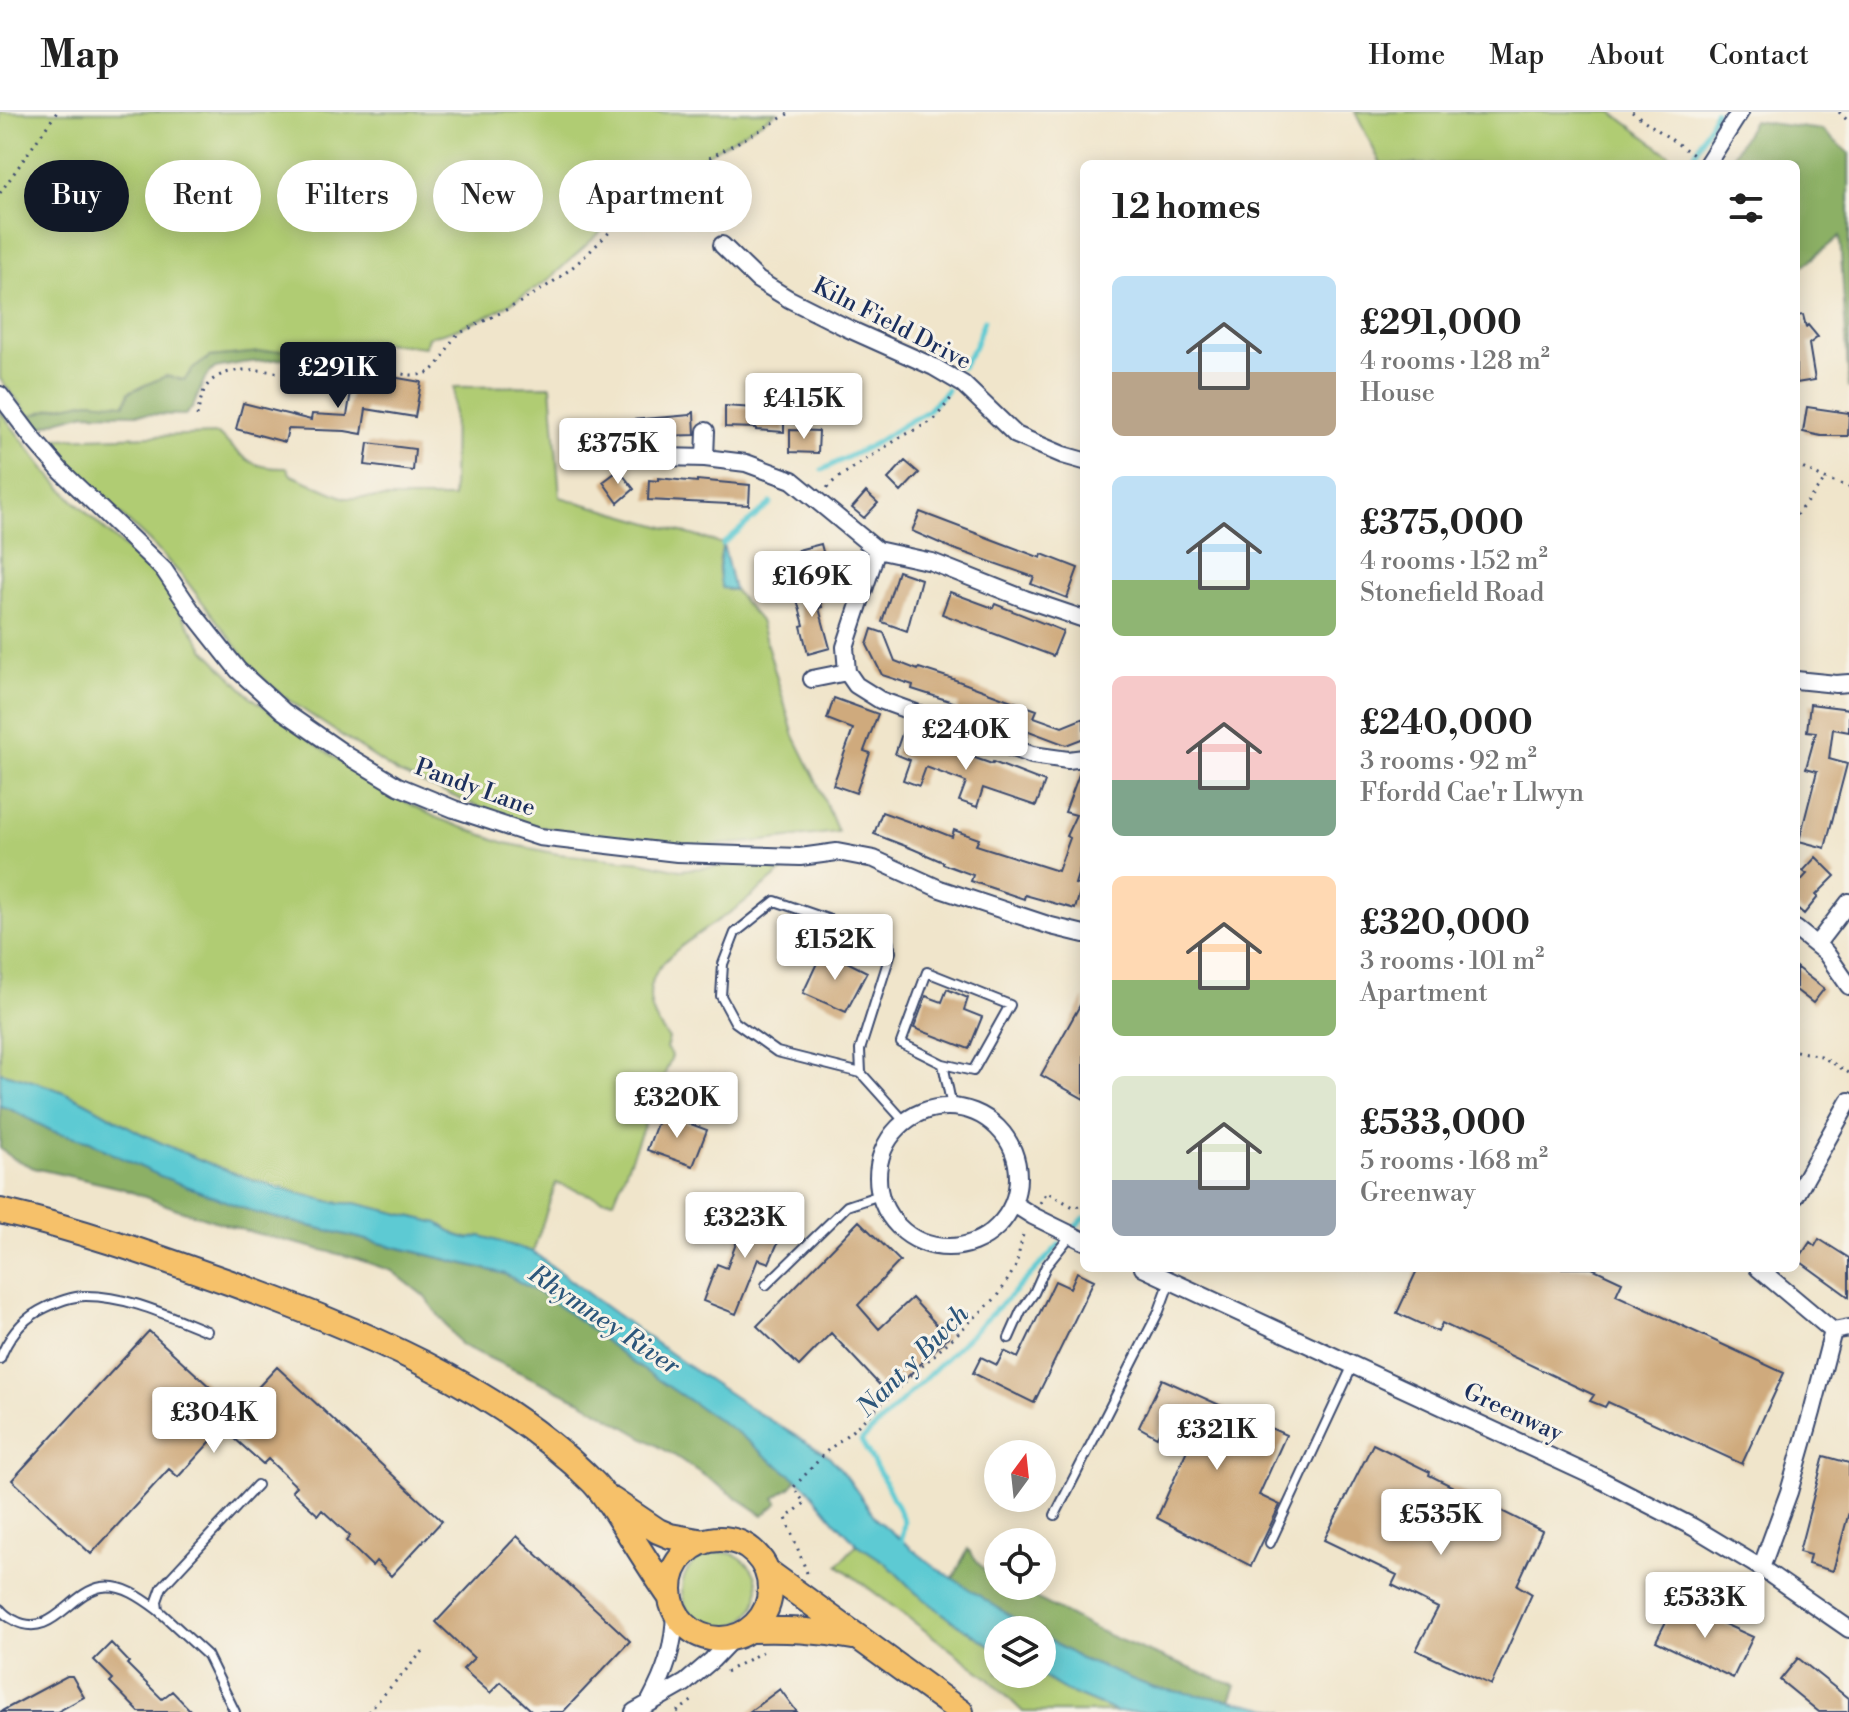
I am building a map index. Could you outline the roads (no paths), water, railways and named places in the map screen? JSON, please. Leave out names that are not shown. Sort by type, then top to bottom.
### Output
[{"type":"main road","points":[[0,1211],[167,1261],[299,1309],[390,1349],[505,1410],[561,1452],[604,1494],[658,1531],[704,1542]]},
{"type":"main road","points":[[604,1494],[686,1625],[700,1635],[716,1639],[784,1628],[859,1638]]},
{"type":"main road","points":[[673,1605],[670,1584],[681,1558],[704,1542],[719,1539],[734,1541],[759,1558],[767,1571],[770,1587],[768,1604],[761,1619],[741,1634]]},
{"type":"main road","points":[[767,1571],[961,1712]]},
{"type":"street","points":[[1701,160],[1740,112]]},
{"type":"street","name":"Kiln Field Drive","points":[[722,245],[758,280],[789,299],[934,367],[963,384],[1016,435],[1080,460]]},
{"type":"street","name":"Pandy Lane","points":[[0,395],[61,471],[164,570],[238,670],[283,711],[398,786],[454,809],[539,837],[677,853],[800,857],[837,852],[874,859],[940,889],[1080,933]]},
{"type":"street","points":[[705,458],[706,431]]},
{"type":"street","points":[[663,457],[746,463],[792,480],[877,550],[932,562],[1080,618]]},
{"type":"street","points":[[877,550],[845,647],[847,672],[856,685],[880,700],[1032,755],[1080,758]]},
{"type":"street","points":[[812,679],[847,672]]},
{"type":"street","points":[[1800,680],[1849,683]]},
{"type":"street","points":[[1816,945],[1849,902]]},
{"type":"street","points":[[1800,932],[1826,953],[1849,986]]},
{"type":"street","points":[[1800,1188],[1849,1103]]},
{"type":"street","points":[[952,1107],[974,1112],[993,1123],[1008,1140],[1017,1160],[1019,1182],[1014,1204],[1002,1223],[986,1237],[966,1246],[944,1248],[922,1243],[903,1232],[889,1215],[880,1195],[878,1173],[882,1152],[893,1133],[905,1122],[930,1109],[952,1107]]},
{"type":"street","points":[[1014,1204],[1078,1238]]},
{"type":"street","name":"Greenway","points":[[1151,1272],[1601,1480],[1693,1527],[1761,1568],[1849,1629]]},
{"type":"street","points":[[1761,1568],[1789,1492],[1812,1412],[1841,1329],[1763,1272]]},
{"type":"street","points":[[649,1703],[663,1677],[673,1646],[673,1605]]},
{"type":"street","points":[[634,1712],[685,1683],[741,1634]]},
{"type":"lane","points":[[861,1073],[860,1050],[891,952],[888,940],[775,901],[735,933],[723,964],[721,996],[735,1022],[777,1052],[861,1073],[905,1122]]},
{"type":"lane","points":[[927,972],[1010,1005],[973,1071],[943,1064],[901,1043],[927,972]]},
{"type":"lane","points":[[943,1064],[952,1107]]},
{"type":"lane","points":[[766,1285],[847,1206],[880,1195]]},
{"type":"lane","points":[[1009,1338],[1046,1266],[1078,1238]]},
{"type":"lane","points":[[1055,1515],[1159,1311],[1170,1281]]},
{"type":"lane","points":[[0,1359],[4,1347],[25,1318],[52,1304],[84,1296],[132,1304],[207,1331]]},
{"type":"lane","points":[[1270,1543],[1353,1365]]},
{"type":"lane","points":[[158,1610],[157,1601],[162,1587],[257,1485]]},
{"type":"lane","points":[[0,1609],[23,1625],[37,1626],[101,1587],[125,1589],[158,1610],[207,1655],[235,1712]]},
{"type":"water","points":[[723,544],[734,590],[722,588],[720,582]]},
{"type":"water","name":"Rhymney River","points":[[0,1072],[62,1091],[159,1142],[255,1180],[325,1200],[355,1203],[438,1223],[456,1235],[469,1239],[481,1236],[533,1252],[685,1364],[829,1456],[877,1520],[932,1565],[1010,1616],[984,1616],[984,1641],[954,1622],[915,1592],[886,1563],[857,1544],[806,1486],[738,1433],[630,1361],[543,1295],[505,1274],[256,1213],[160,1176],[90,1141],[52,1131],[0,1106]]},
{"type":"water","points":[[1056,1644],[1081,1659],[1154,1688],[1286,1712],[1117,1712],[1056,1685]]},
{"type":"waterway","name":"Nant y Bwch","points":[[1692,160],[1715,112]]},
{"type":"waterway","points":[[962,367],[975,346],[984,320]]},
{"type":"waterway","points":[[822,470],[874,444],[926,412],[947,390]]},
{"type":"waterway","points":[[723,544],[771,503]]},
{"type":"waterway","name":"Nant y Bwch","points":[[1071,1231],[1080,1222]]},
{"type":"waterway","name":"Nant y Bwch","points":[[901,1545],[904,1521],[861,1441],[1059,1245]]}]
